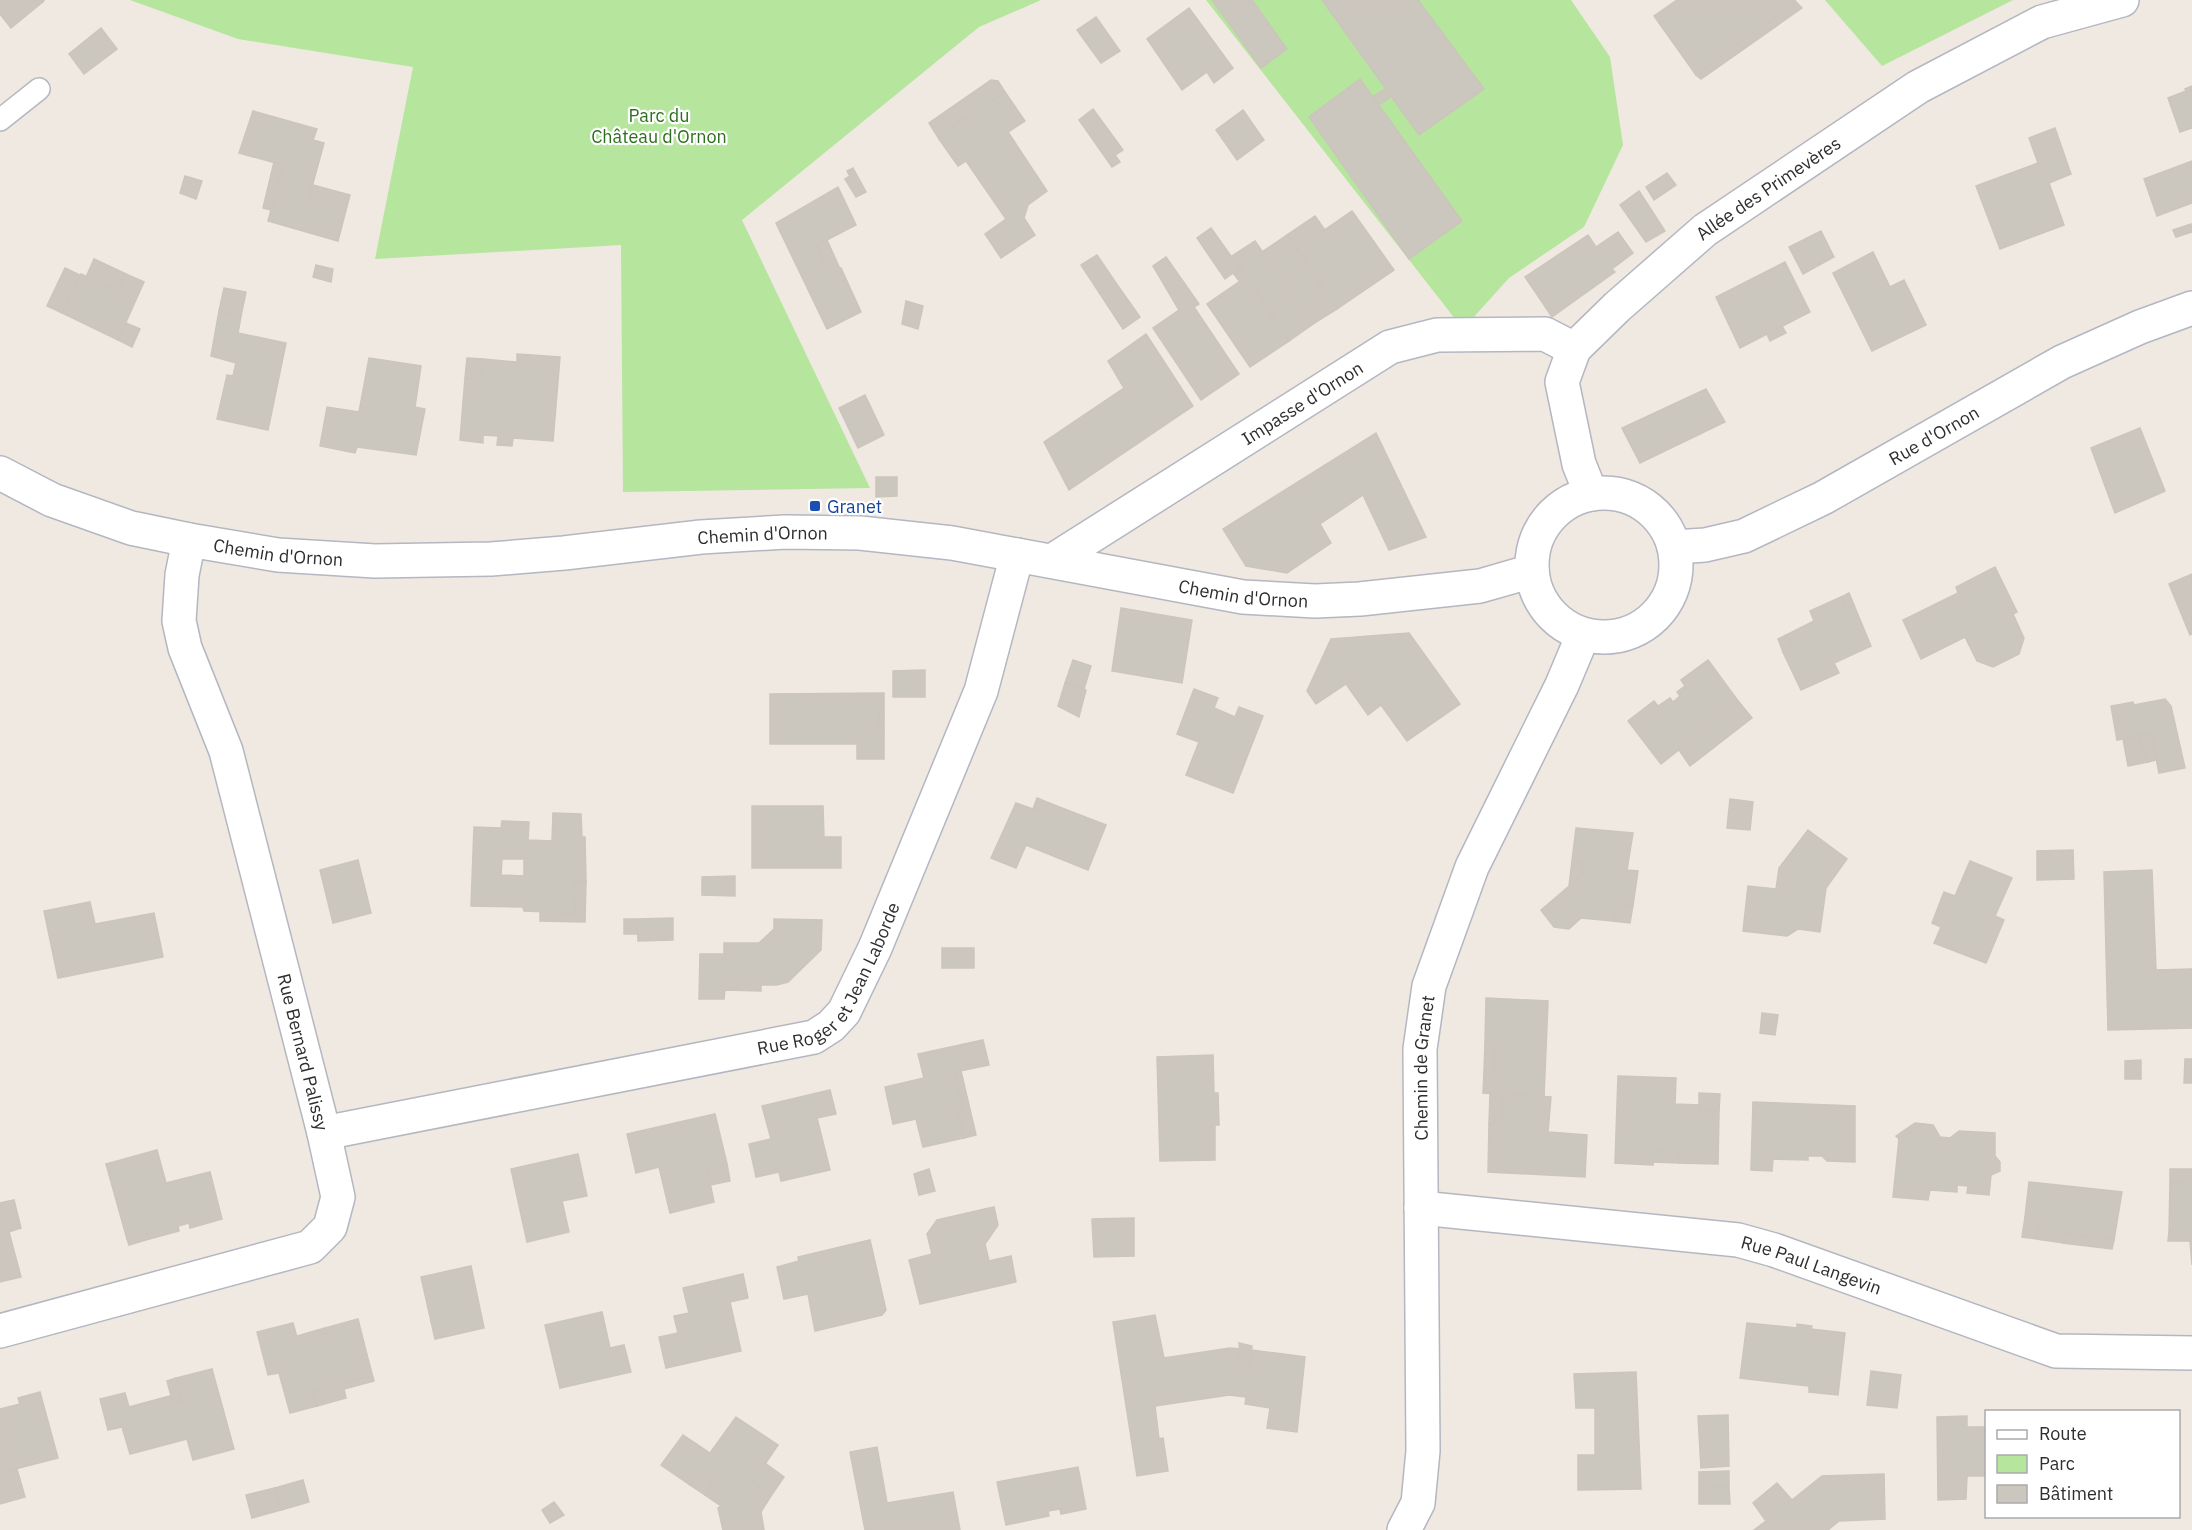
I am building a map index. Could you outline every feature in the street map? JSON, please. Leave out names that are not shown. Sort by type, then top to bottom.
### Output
[{"type":"street","name":"Allée des Primevères","points":[[1591,494],[1579,464],[1563,382],[1574,349],[1617,308],[1705,230],[1918,87],[2042,22],[2122,0]]},
{"type":"street","name":"Rue d'Ornon","points":[[1674,547],[1705,545],[1744,536],[1823,498],[2062,362],[2140,327],[2192,308]]},
{"type":"street","name":"Impasse d'Ornon","points":[[1052,561],[1389,347],[1437,335],[1545,334],[1574,349]]},
{"type":"street","name":"Chemin d'Ornon","points":[[0,473],[52,500],[131,528],[278,555],[375,561],[490,559],[713,536],[785,532],[860,533],[952,543],[1243,597],[1315,601],[1418,594],[1480,586],[1532,571]]},
{"type":"street","points":[[1608,493],[1627,496],[1642,504],[1656,515],[1667,530],[1674,547],[1677,568],[1672,590],[1661,609],[1646,624],[1627,634],[1605,638],[1583,634],[1563,625],[1548,611],[1537,592],[1532,571],[1533,549],[1541,530],[1554,513],[1571,501],[1591,494],[1608,493]]},
{"type":"street","name":"Rue Bernard Palissy","points":[[0,1331],[310,1247],[330,1227],[338,1197],[324,1133],[226,751],[185,648],[179,621],[182,575],[189,540]]},
{"type":"street","name":"Rue Roger et Jean Laborde","points":[[324,1133],[814,1037],[831,1026],[844,1012],[875,948],[981,691],[1017,555]]},
{"type":"street","name":"Chemin de Granet","points":[[1404,1530],[1418,1503],[1423,1451],[1419,1049],[1429,986],[1472,867],[1562,685],[1583,634]]},
{"type":"street","name":"Rue Paul Langevin","points":[[1421,1208],[1738,1240],[1774,1250],[2056,1350],[2192,1353]]},
{"type":"lane","points":[[0,120],[39,88]]},
{"type":"green space","name":"Parc du Château d'Ornon","points":[[130,0],[1041,0],[979,27],[742,220],[870,488],[623,492],[621,245],[375,259],[413,67],[238,39]]},
{"type":"green space","points":[[1206,0],[1571,0],[1610,57],[1623,145],[1584,227],[1509,278],[1463,329]]},
{"type":"green space","points":[[1825,0],[2013,0],[1882,66]]},
{"type":"building","points":[[0,0],[44,1],[11,28],[0,14]]},
{"type":"building","points":[[1212,0],[1252,0],[1287,49],[1261,68]]},
{"type":"building","points":[[1322,0],[1418,0],[1484,89],[1419,135]]},
{"type":"building","points":[[1677,0],[1690,0],[1659,23],[1654,16]]},
{"type":"building","points":[[1690,0],[1795,0],[1796,2],[1696,75],[1659,23]]},
{"type":"building","points":[[1796,2],[1802,8],[1701,79],[1696,75]]},
{"type":"building","points":[[1189,8],[1233,68],[1214,83],[1207,72],[1182,90],[1147,39]]},
{"type":"building","points":[[1096,17],[1120,51],[1101,63],[1077,30]]},
{"type":"building","points":[[101,28],[117,49],[84,74],[69,54]]},
{"type":"building","points":[[1360,79],[1462,221],[1409,259],[1309,117]]},
{"type":"building","points":[[991,80],[998,81],[1005,92],[945,132],[939,139],[929,123]]},
{"type":"building","points":[[2192,86],[2192,128],[2180,132],[2168,98]]},
{"type":"building","points":[[1385,89],[1392,96],[1380,104],[1374,96]]},
{"type":"building","points":[[1005,92],[1025,121],[1008,132],[1047,191],[1028,205],[1024,218],[1035,235],[1001,258],[985,234],[1006,219],[966,161],[958,166],[939,139],[945,132]]},
{"type":"building","points":[[1093,109],[1123,150],[1115,155],[1120,162],[1112,167],[1079,120]]},
{"type":"building","points":[[1243,110],[1264,140],[1237,160],[1216,130]]},
{"type":"building","points":[[253,111],[317,129],[313,140],[324,143],[309,198],[346,210],[338,241],[268,221],[283,165],[239,153]]},
{"type":"building","points":[[2055,128],[2071,174],[2049,183],[2064,225],[2000,249],[1976,186],[2038,163],[2029,138]]},
{"type":"building","points":[[2192,161],[2192,203],[2157,216],[2144,179]]},
{"type":"building","points":[[274,162],[283,165],[271,210],[263,208]]},
{"type":"building","points":[[853,168],[866,192],[856,197],[845,179],[850,176],[847,171]]},
{"type":"building","points":[[1667,173],[1676,185],[1654,200],[1646,187]]},
{"type":"building","points":[[185,176],[202,181],[196,199],[180,193]]},
{"type":"building","points":[[313,185],[350,195],[346,210],[309,198]]},
{"type":"building","points":[[838,187],[856,225],[817,245],[829,274],[841,268],[861,312],[827,329],[776,223]]},
{"type":"building","points":[[1639,191],[1665,231],[1646,242],[1620,205]]},
{"type":"building","points":[[1352,211],[1394,270],[1337,309],[1297,249]]},
{"type":"building","points":[[1315,216],[1325,230],[1297,249],[1287,235]]},
{"type":"building","points":[[2191,224],[2192,232],[2176,237],[2173,230]]},
{"type":"building","points":[[1211,228],[1246,277],[1240,282],[1233,273],[1225,279],[1197,238]]},
{"type":"building","points":[[1821,231],[1834,257],[1803,274],[1789,247]]},
{"type":"building","points":[[1618,232],[1633,253],[1612,269],[1615,272],[1552,317],[1525,277],[1588,235],[1596,247]]},
{"type":"building","points":[[1287,235],[1337,309],[1313,324],[1262,252]]},
{"type":"building","points":[[827,240],[840,269],[829,274],[817,245]]},
{"type":"building","points":[[1255,241],[1313,324],[1289,341],[1232,256]]},
{"type":"building","points":[[1873,252],[1890,287],[1904,280],[1926,325],[1872,351],[1833,273]]},
{"type":"building","points":[[1097,255],[1116,283],[1100,294],[1081,265]]},
{"type":"building","points":[[1166,257],[1199,304],[1194,307],[1239,374],[1201,400],[1153,328],[1179,310],[1153,266]]},
{"type":"building","points":[[94,259],[126,274],[119,292],[86,277]]},
{"type":"building","points":[[1785,262],[1810,312],[1740,348],[1716,297]]},
{"type":"building","points":[[316,265],[333,269],[331,282],[313,277]]},
{"type":"building","points":[[65,268],[80,275],[62,313],[47,306]]},
{"type":"building","points":[[81,274],[119,292],[126,274],[144,282],[118,340],[62,313]]},
{"type":"building","points":[[1246,277],[1289,341],[1250,367],[1207,304]]},
{"type":"building","points":[[1116,283],[1140,317],[1123,329],[1100,294]]},
{"type":"building","points":[[224,288],[246,292],[241,316],[219,311]]},
{"type":"building","points":[[906,301],[923,306],[918,329],[902,324]]},
{"type":"building","points":[[219,311],[241,316],[238,333],[286,343],[268,430],[217,419],[227,375],[233,376],[236,363],[211,356]]},
{"type":"building","points":[[126,323],[140,329],[132,347],[118,340]]},
{"type":"building","points":[[1782,326],[1786,333],[1770,341],[1767,334]]},
{"type":"building","points":[[1146,334],[1193,406],[1069,490],[1044,442],[1124,388],[1108,361]]},
{"type":"building","points":[[517,354],[560,357],[553,441],[513,438],[512,446],[497,445],[498,436],[483,435],[483,443],[460,440],[465,378],[481,379],[483,359],[517,362]]},
{"type":"building","points":[[369,358],[421,366],[415,407],[425,409],[416,455],[357,447],[355,453],[320,446],[327,407],[359,412]]},
{"type":"building","points":[[467,358],[483,359],[481,379],[465,378]]},
{"type":"building","points":[[1706,389],[1725,422],[1640,463],[1622,428]]},
{"type":"building","points":[[865,395],[884,435],[858,448],[839,408]]},
{"type":"building","points":[[2140,428],[2165,491],[2115,513],[2091,448]]},
{"type":"building","points":[[1376,433],[1426,537],[1389,550],[1363,495],[1320,524],[1331,543],[1287,573],[1246,566],[1223,529]]},
{"type":"building","points":[[876,477],[897,477],[897,496],[876,497]]},
{"type":"building","points":[[1995,567],[2017,612],[2013,614],[2024,638],[2019,654],[1993,667],[1977,661],[1965,637],[1921,659],[1903,620],[1958,593],[1956,587]]},
{"type":"building","points":[[2192,574],[2192,634],[2190,635],[2169,584]]},
{"type":"building","points":[[1849,593],[1854,605],[1847,609],[1841,597]]},
{"type":"building","points":[[1841,597],[1847,609],[1854,605],[1871,646],[1834,663],[1839,673],[1801,690],[1783,652],[1792,647],[1786,635],[1814,621],[1810,611]]},
{"type":"building","points":[[1121,608],[1192,620],[1182,683],[1112,671]]},
{"type":"building","points":[[1409,633],[1460,704],[1407,741],[1381,705],[1368,715],[1346,684],[1316,704],[1307,691],[1331,639]]},
{"type":"building","points":[[1786,635],[1792,647],[1783,652],[1778,639]]},
{"type":"building","points":[[1073,660],[1091,666],[1084,689],[1065,683]]},
{"type":"building","points":[[1708,660],[1739,702],[1661,764],[1628,721],[1654,701],[1658,706],[1670,698],[1673,702],[1680,696],[1677,692],[1685,686],[1681,680]]},
{"type":"building","points":[[925,670],[925,697],[893,697],[893,671]]},
{"type":"building","points":[[1065,683],[1086,690],[1079,717],[1058,706]]},
{"type":"building","points":[[1194,689],[1218,698],[1214,708],[1235,717],[1239,707],[1263,716],[1233,793],[1186,775],[1199,742],[1177,734]]},
{"type":"building","points":[[884,693],[884,714],[879,714],[878,731],[884,731],[884,759],[857,759],[857,744],[770,744],[770,694]]},
{"type":"building","points":[[2165,699],[2171,706],[2185,768],[2159,773],[2151,733],[2117,740],[2111,706],[2133,702],[2134,705]]},
{"type":"building","points":[[1739,702],[1752,718],[1690,766],[1679,750]]},
{"type":"building","points":[[879,714],[884,714],[884,731],[878,731]]},
{"type":"building","points":[[2151,733],[2156,760],[2148,762],[2138,736]]},
{"type":"building","points":[[2138,736],[2148,762],[2128,766],[2123,739]]},
{"type":"building","points":[[1037,798],[1049,803],[1044,813],[1033,809]]},
{"type":"building","points":[[1730,799],[1753,802],[1750,830],[1727,828]]},
{"type":"building","points":[[1016,803],[1044,813],[1049,803],[1106,825],[1088,870],[1026,845],[1016,868],[991,858]]},
{"type":"building","points":[[752,806],[823,806],[824,837],[841,837],[841,868],[752,868]]},
{"type":"building","points":[[553,813],[581,814],[582,837],[585,837],[586,881],[576,882],[575,913],[524,911],[523,907],[471,906],[474,827],[501,828],[502,821],[529,822],[528,840],[552,841]],"holes":[[[502,859],[524,859],[524,876],[501,875]]]},
{"type":"building","points":[[1576,828],[1633,833],[1627,870],[1638,871],[1633,905],[1617,904],[1613,921],[1581,918],[1569,929],[1554,927],[1541,910],[1582,875],[1583,862],[1572,861]]},
{"type":"building","points":[[1808,830],[1847,859],[1826,888],[1820,932],[1798,929],[1787,936],[1743,931],[1748,886],[1776,889],[1779,868]]},
{"type":"building","points":[[2073,850],[2074,879],[2037,880],[2037,851]]},
{"type":"building","points":[[358,860],[371,913],[333,923],[320,870]]},
{"type":"building","points":[[1572,861],[1583,862],[1582,875],[1569,886]]},
{"type":"building","points":[[1970,861],[2012,878],[1995,916],[2004,920],[1986,963],[1934,943],[1941,927],[1932,923],[1944,892],[1955,896]]},
{"type":"building","points":[[2152,870],[2156,970],[2192,969],[2192,1028],[2108,1030],[2104,872]]},
{"type":"building","points":[[735,876],[735,896],[702,895],[702,877]]},
{"type":"building","points":[[586,881],[585,922],[540,921],[540,912],[575,913],[576,882]]},
{"type":"building","points":[[90,902],[95,924],[154,913],[163,957],[58,978],[44,911]]},
{"type":"building","points":[[1617,904],[1633,905],[1630,923],[1613,921]]},
{"type":"building","points":[[673,918],[673,940],[638,941],[637,919]]},
{"type":"building","points":[[624,919],[637,919],[637,934],[624,934]]},
{"type":"building","points":[[774,919],[822,920],[821,950],[788,982],[761,985],[761,991],[725,990],[724,999],[699,999],[700,954],[724,954],[724,943],[759,943],[774,929]]},
{"type":"building","points":[[942,948],[974,948],[974,968],[942,968]]},
{"type":"building","points":[[1486,998],[1548,1001],[1544,1097],[1483,1093],[1484,1072],[1494,1073],[1494,1044],[1485,1043]]},
{"type":"building","points":[[1762,1013],[1778,1015],[1775,1035],[1760,1033]]},
{"type":"building","points":[[983,1040],[989,1065],[955,1072],[963,1109],[958,1111],[964,1138],[923,1147],[916,1119],[893,1124],[885,1087],[924,1078],[918,1054]]},
{"type":"building","points":[[1485,1043],[1494,1044],[1494,1073],[1484,1072]]},
{"type":"building","points":[[1213,1055],[1214,1093],[1218,1093],[1219,1125],[1215,1125],[1215,1160],[1160,1161],[1157,1057]]},
{"type":"building","points":[[2185,1059],[2192,1059],[2192,1083],[2184,1083]]},
{"type":"building","points":[[2141,1060],[2141,1079],[2125,1079],[2125,1061]]},
{"type":"building","points":[[961,1071],[976,1135],[964,1138],[958,1111],[963,1109],[955,1072]]},
{"type":"building","points":[[1618,1076],[1676,1078],[1675,1104],[1699,1105],[1699,1110],[1719,1111],[1718,1164],[1679,1163],[1679,1152],[1654,1151],[1653,1165],[1615,1163]]},
{"type":"building","points":[[830,1090],[836,1114],[817,1118],[830,1170],[781,1181],[779,1172],[756,1177],[749,1144],[771,1139],[762,1106]]},
{"type":"building","points":[[1699,1093],[1720,1094],[1719,1111],[1699,1110]]},
{"type":"building","points":[[1490,1094],[1503,1094],[1503,1125],[1489,1124]]},
{"type":"building","points":[[1503,1094],[1551,1097],[1548,1132],[1587,1135],[1585,1177],[1488,1172],[1489,1124],[1503,1125]]},
{"type":"building","points":[[1753,1102],[1855,1106],[1855,1162],[1827,1161],[1822,1156],[1808,1156],[1808,1160],[1773,1159],[1772,1171],[1751,1170]]},
{"type":"building","points":[[715,1114],[727,1164],[707,1168],[714,1202],[670,1213],[659,1167],[636,1173],[627,1134]]},
{"type":"building","points":[[1915,1123],[1924,1124],[1899,1139],[1896,1136]]},
{"type":"building","points":[[1924,1124],[1933,1125],[1940,1137],[1950,1138],[1959,1131],[1995,1133],[1995,1156],[2000,1162],[2000,1171],[1991,1175],[1989,1195],[1967,1193],[1968,1186],[1957,1185],[1957,1192],[1930,1190],[1928,1200],[1893,1197],[1899,1139]]},
{"type":"building","points":[[157,1150],[166,1183],[210,1172],[222,1219],[190,1228],[189,1223],[178,1226],[179,1231],[149,1239],[147,1233],[127,1239],[106,1164]]},
{"type":"building","points":[[1654,1151],[1679,1152],[1679,1163],[1653,1162]]},
{"type":"building","points":[[578,1154],[587,1196],[562,1201],[569,1232],[527,1242],[511,1169]]},
{"type":"building","points":[[727,1164],[730,1181],[710,1185],[707,1168]]},
{"type":"building","points":[[929,1169],[935,1191],[919,1195],[914,1174]]},
{"type":"building","points":[[2170,1169],[2192,1169],[2192,1183],[2170,1183]]},
{"type":"building","points":[[2029,1182],[2122,1192],[2114,1240],[2065,1233],[2063,1243],[2037,1239],[2040,1219],[2025,1217]]},
{"type":"building","points":[[2170,1183],[2192,1183],[2192,1265],[2190,1241],[2179,1241],[2179,1231],[2169,1232]]},
{"type":"building","points":[[14,1200],[21,1228],[9,1232],[0,1226],[0,1203]]},
{"type":"building","points":[[994,1207],[998,1225],[985,1244],[989,1261],[1011,1256],[1016,1282],[920,1304],[909,1260],[932,1254],[927,1234],[937,1220]]},
{"type":"building","points":[[2025,1217],[2040,1219],[2037,1239],[2022,1237]]},
{"type":"building","points":[[1134,1218],[1134,1256],[1094,1257],[1092,1219]]},
{"type":"building","points":[[0,1226],[9,1232],[21,1277],[0,1282]]},
{"type":"building","points":[[2179,1231],[2179,1241],[2168,1241],[2169,1232]]},
{"type":"building","points":[[147,1233],[149,1239],[129,1245],[127,1239]]},
{"type":"building","points":[[2065,1233],[2114,1240],[2112,1249],[2063,1243]]},
{"type":"building","points":[[870,1240],[886,1310],[882,1315],[815,1331],[808,1294],[784,1299],[777,1267],[799,1261],[798,1257]]},
{"type":"building","points":[[471,1266],[484,1328],[435,1339],[421,1277]]},
{"type":"building","points":[[743,1274],[748,1298],[730,1302],[741,1351],[666,1368],[659,1337],[678,1333],[674,1316],[689,1313],[683,1288]]},
{"type":"building","points":[[602,1312],[610,1348],[624,1345],[631,1372],[560,1388],[545,1325]]},
{"type":"building","points":[[1155,1315],[1164,1358],[1230,1348],[1240,1349],[1241,1364],[1250,1365],[1252,1350],[1305,1357],[1297,1432],[1267,1428],[1270,1408],[1245,1404],[1246,1397],[1229,1395],[1155,1406],[1159,1439],[1163,1438],[1168,1471],[1137,1476],[1113,1322]]},
{"type":"building","points":[[358,1319],[367,1355],[361,1356],[367,1377],[313,1392],[317,1406],[290,1413],[279,1373],[268,1375],[257,1332],[293,1323],[298,1341],[326,1333],[325,1328]]},
{"type":"building","points":[[1747,1323],[1797,1328],[1797,1324],[1812,1326],[1811,1329],[1845,1333],[1838,1395],[1809,1392],[1809,1386],[1740,1378]]},
{"type":"building","points":[[325,1328],[326,1333],[298,1341],[297,1336]]},
{"type":"building","points":[[1239,1343],[1252,1346],[1250,1365],[1241,1364]]},
{"type":"building","points":[[367,1355],[374,1381],[344,1389],[346,1398],[317,1406],[313,1392],[367,1377],[361,1356]]},
{"type":"building","points":[[212,1369],[234,1449],[193,1460],[187,1439],[130,1454],[122,1427],[108,1430],[100,1399],[125,1393],[129,1407],[170,1396],[173,1403],[182,1400],[176,1378]]},
{"type":"building","points":[[1871,1371],[1901,1375],[1897,1408],[1867,1405]]},
{"type":"building","points":[[1636,1372],[1641,1489],[1578,1490],[1578,1455],[1595,1455],[1595,1408],[1576,1408],[1574,1374]]},
{"type":"building","points":[[176,1378],[182,1400],[173,1403],[167,1381]]},
{"type":"building","points":[[40,1392],[58,1458],[0,1473],[0,1409],[20,1404],[18,1398]]},
{"type":"building","points":[[1728,1415],[1729,1466],[1701,1468],[1698,1416]]},
{"type":"building","points":[[1967,1416],[1967,1427],[1984,1427],[1985,1476],[1967,1476],[1966,1499],[1938,1500],[1937,1417]]},
{"type":"building","points":[[736,1417],[778,1445],[753,1482],[771,1496],[761,1512],[764,1530],[723,1530],[718,1508],[721,1506],[705,1495],[712,1483],[697,1474],[690,1485],[661,1465],[683,1435],[710,1453]]},
{"type":"building","points":[[877,1447],[887,1503],[953,1492],[960,1530],[865,1530],[850,1452]]},
{"type":"building","points":[[765,1463],[784,1477],[771,1496],[753,1482]]},
{"type":"building","points":[[1078,1467],[1086,1509],[1061,1514],[1060,1509],[1048,1511],[1049,1516],[1006,1525],[997,1482]]},
{"type":"building","points":[[17,1469],[25,1497],[0,1504],[0,1473]]},
{"type":"building","points":[[1729,1471],[1729,1487],[1699,1488],[1699,1472]]},
{"type":"building","points":[[697,1474],[712,1483],[705,1495],[690,1485]]},
{"type":"building","points":[[1884,1474],[1885,1519],[1839,1521],[1828,1530],[1754,1530],[1766,1521],[1753,1503],[1777,1483],[1792,1500],[1822,1476]]},
{"type":"building","points":[[303,1480],[309,1502],[281,1510],[275,1488]]},
{"type":"building","points":[[1729,1487],[1730,1504],[1699,1504],[1699,1488]]},
{"type":"building","points":[[275,1488],[281,1510],[252,1518],[246,1495]]},
{"type":"building","points":[[554,1502],[564,1515],[550,1523],[542,1510]]},
{"type":"place","name":"Granet","points":[[815,506]]}]
